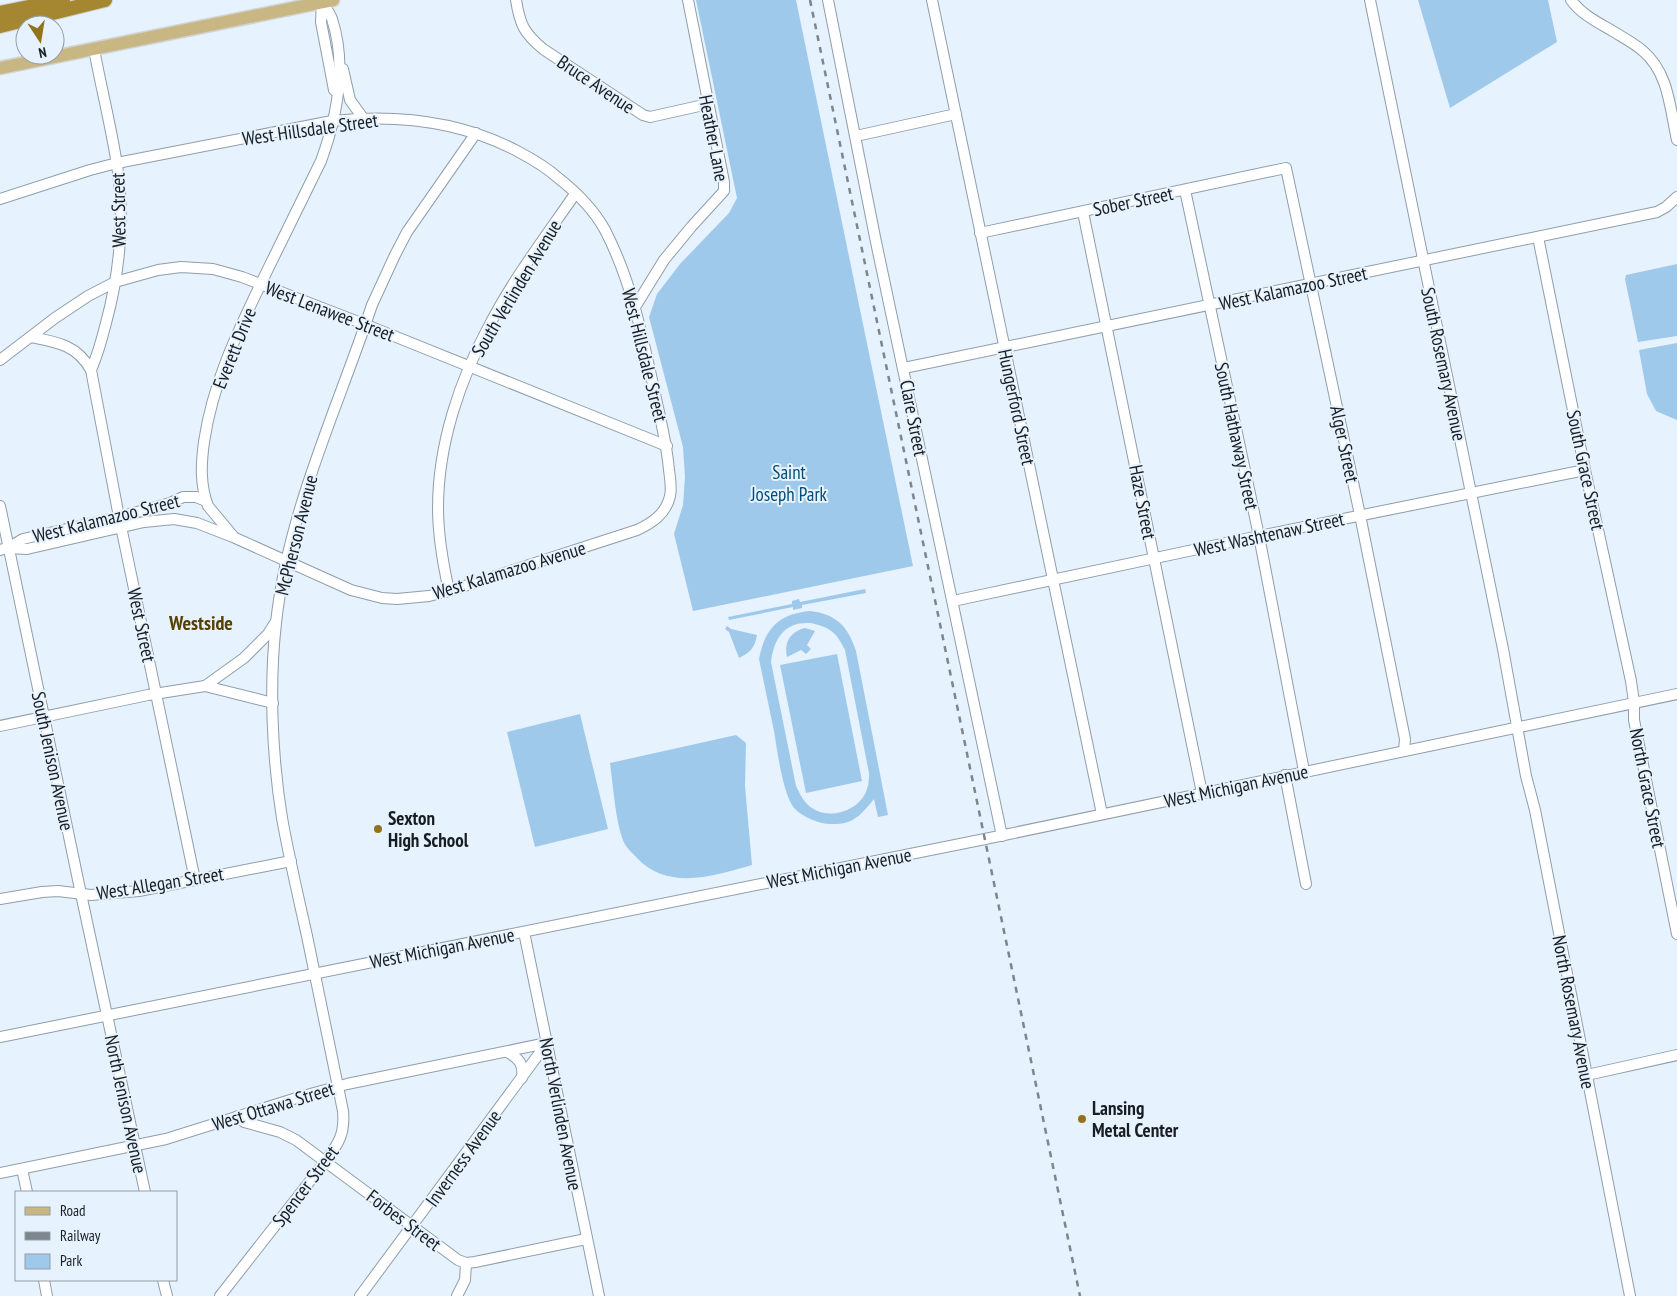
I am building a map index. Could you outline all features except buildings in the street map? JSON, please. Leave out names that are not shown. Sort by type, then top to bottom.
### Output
[{"type":"highway","points":[[0,13],[63,0]]},
{"type":"highway","points":[[0,26],[105,0]]},
{"type":"main road","points":[[0,68],[326,1]]},
{"type":"street","name":"Bruce Avenue","points":[[516,0],[522,27],[529,37],[543,49],[613,94],[643,116],[650,117],[708,104]]},
{"type":"street","name":"Heather Lane","points":[[636,307],[664,260],[724,191],[724,182],[688,0]]},
{"type":"street","name":"Clare Street","points":[[828,0],[876,242],[1002,836]]},
{"type":"street","name":"Hungerford Street","points":[[932,0],[1102,814]]},
{"type":"street","name":"South Rosemary Avenue","points":[[1370,0],[1518,727]]},
{"type":"street","points":[[1572,0],[1582,12],[1634,45],[1654,62],[1666,86],[1677,140]]},
{"type":"street","name":"Everett Drive","points":[[233,537],[206,501],[201,468],[211,406],[230,348],[321,161],[327,144],[335,105],[339,53],[326,1]]},
{"type":"street","name":"Everett Drive","points":[[326,1],[321,22],[335,105]]},
{"type":"street","name":"West Street","points":[[91,370],[97,356],[115,282],[121,226],[117,163],[94,49]]},
{"type":"street","points":[[339,53],[350,100],[363,118]]},
{"type":"street","points":[[856,136],[956,114]]},
{"type":"street","name":"West Hillsdale Street","points":[[0,200],[117,163],[332,121],[390,118],[449,125],[476,133],[508,146],[556,176],[594,213],[604,228],[622,267],[636,307],[667,446]]},
{"type":"street","name":"McPherson Avenue","points":[[315,973],[290,861],[277,782],[274,740],[273,672],[276,622],[287,561],[307,484],[376,296],[399,247],[476,133]]},
{"type":"street","name":"Sober Street","points":[[980,233],[1286,168]]},
{"type":"street","name":"Alger Street","points":[[1286,168],[1360,515],[1405,739],[1404,751]]},
{"type":"street","name":"South Hathaway Street","points":[[1185,190],[1259,536],[1304,771]]},
{"type":"street","name":"South Verlinden Avenue","points":[[449,591],[442,558],[438,509],[439,485],[450,421],[469,365],[490,322],[575,194]]},
{"type":"street","name":"West Kalamazoo Street","points":[[904,368],[1657,212],[1677,197]]},
{"type":"street","name":"Haze Street","points":[[1083,212],[1108,326],[1202,793]]},
{"type":"street","name":"South Grace Street","points":[[1538,237],[1634,702]]},
{"type":"street","name":"West Lenawee Street","points":[[0,360],[54,318],[88,296],[115,282],[158,270],[182,267],[213,269],[242,277],[366,324],[667,446]]},
{"type":"street","name":"West Street","points":[[31,337],[68,346],[85,360],[91,370],[120,522],[195,880]]},
{"type":"street","name":"West Kalamazoo Avenue","points":[[287,561],[360,594],[397,599],[449,591],[637,530],[655,520],[662,514],[670,496],[667,446]]},
{"type":"street","name":"West Washtenaw Street","points":[[953,601],[1360,515],[1585,470]]},
{"type":"street","name":"West Kalamazoo Street","points":[[4,549],[27,549],[120,522],[183,497],[196,497],[206,501]]},
{"type":"street","name":"South Jenison Avenue","points":[[0,506],[4,549],[44,717],[107,1016]]},
{"type":"street","name":"West Kalamazoo Street","points":[[120,522],[174,519],[197,523],[287,561]]},
{"type":"street","points":[[204,686],[244,658],[268,634],[276,622]]},
{"type":"street","points":[[0,726],[157,693],[204,686],[273,703]]},
{"type":"street","name":"West Michigan Avenue","points":[[0,1036],[1002,836],[1284,775],[1677,694]]},
{"type":"street","name":"North Grace Street","points":[[1634,702],[1634,720],[1677,934]]},
{"type":"street","name":"North Rosemary Avenue","points":[[1518,727],[1526,776],[1630,1296]]},
{"type":"street","points":[[1284,775],[1306,884]]},
{"type":"street","name":"West Allegan Street","points":[[0,899],[58,891],[91,895],[116,894],[290,861]]},
{"type":"street","name":"North Verlinden Avenue","points":[[524,932],[599,1296]]},
{"type":"street","name":"Spencer Street","points":[[220,1296],[325,1162],[341,1138],[344,1125],[343,1111],[315,973]]},
{"type":"street","name":"North Jenison Avenue","points":[[107,1016],[145,1191]]},
{"type":"street","name":"West Ottawa Street","points":[[0,1174],[166,1139],[338,1086],[547,1043]]},
{"type":"street","name":"Inverness Avenue","points":[[360,1296],[547,1043]]},
{"type":"street","points":[[507,1052],[515,1056],[520,1062],[523,1069],[522,1078]]},
{"type":"street","points":[[1587,1075],[1677,1055]]},
{"type":"street","name":"Forbes Street","points":[[238,1116],[244,1122],[288,1136],[458,1260],[466,1263]]},
{"type":"street","points":[[22,1169],[27,1191]]},
{"type":"street","points":[[457,1296],[465,1280],[466,1263],[586,1239]]},
{"type":"street","points":[[44,1281],[47,1296]]},
{"type":"street","points":[[163,1281],[167,1296]]},
{"type":"green space","name":"Saint Joseph Park","points":[[696,0],[796,0],[913,566],[693,611],[674,534],[683,505],[685,477],[683,447],[649,317],[657,294],[680,264],[729,213],[737,198]]},
{"type":"green space","points":[[1418,0],[1548,0],[1557,42],[1450,108]]},
{"type":"green space","points":[[1677,264],[1677,336],[1638,342],[1625,279],[1626,275]]},
{"type":"green space","points":[[1677,343],[1677,420],[1656,411],[1647,394],[1639,350]]},
{"type":"green space","points":[[865,589],[866,593],[802,605],[802,608],[793,610],[793,607],[729,620],[728,617],[792,604],[792,601],[799,599],[800,602]]},
{"type":"green space","points":[[810,611],[834,618],[845,628],[853,642],[888,815],[878,817],[874,799],[860,815],[850,821],[826,824],[802,815],[795,809],[787,794],[759,659],[769,631],[781,620]],"holes":[[[811,623],[832,632],[839,639],[845,650],[869,773],[868,785],[864,796],[852,808],[836,813],[819,812],[809,806],[796,786],[771,662],[777,640],[784,631],[798,624]]]},
{"type":"green space","points":[[727,626],[731,629],[757,635],[751,649],[739,658],[729,632],[725,629]]},
{"type":"green space","points":[[805,628],[815,631],[807,645],[811,649],[806,654],[801,650],[787,657],[786,647],[789,638],[795,632]]},
{"type":"green space","points":[[837,654],[862,781],[806,793],[780,665]]},
{"type":"green space","points":[[580,714],[608,829],[535,847],[507,732]]},
{"type":"green space","points":[[736,735],[746,743],[745,786],[752,865],[692,878],[677,878],[663,875],[649,868],[626,846],[623,839],[617,818],[610,763]]},
{"type":"railway","points":[[810,0],[1080,1296]]},
{"type":"place","name":"Sexton High School","points":[[378,829]]},
{"type":"place","name":"Lansing Metal Center","points":[[1082,1119]]},
{"type":"district","name":"Westside","points":[[201,623]]}]
